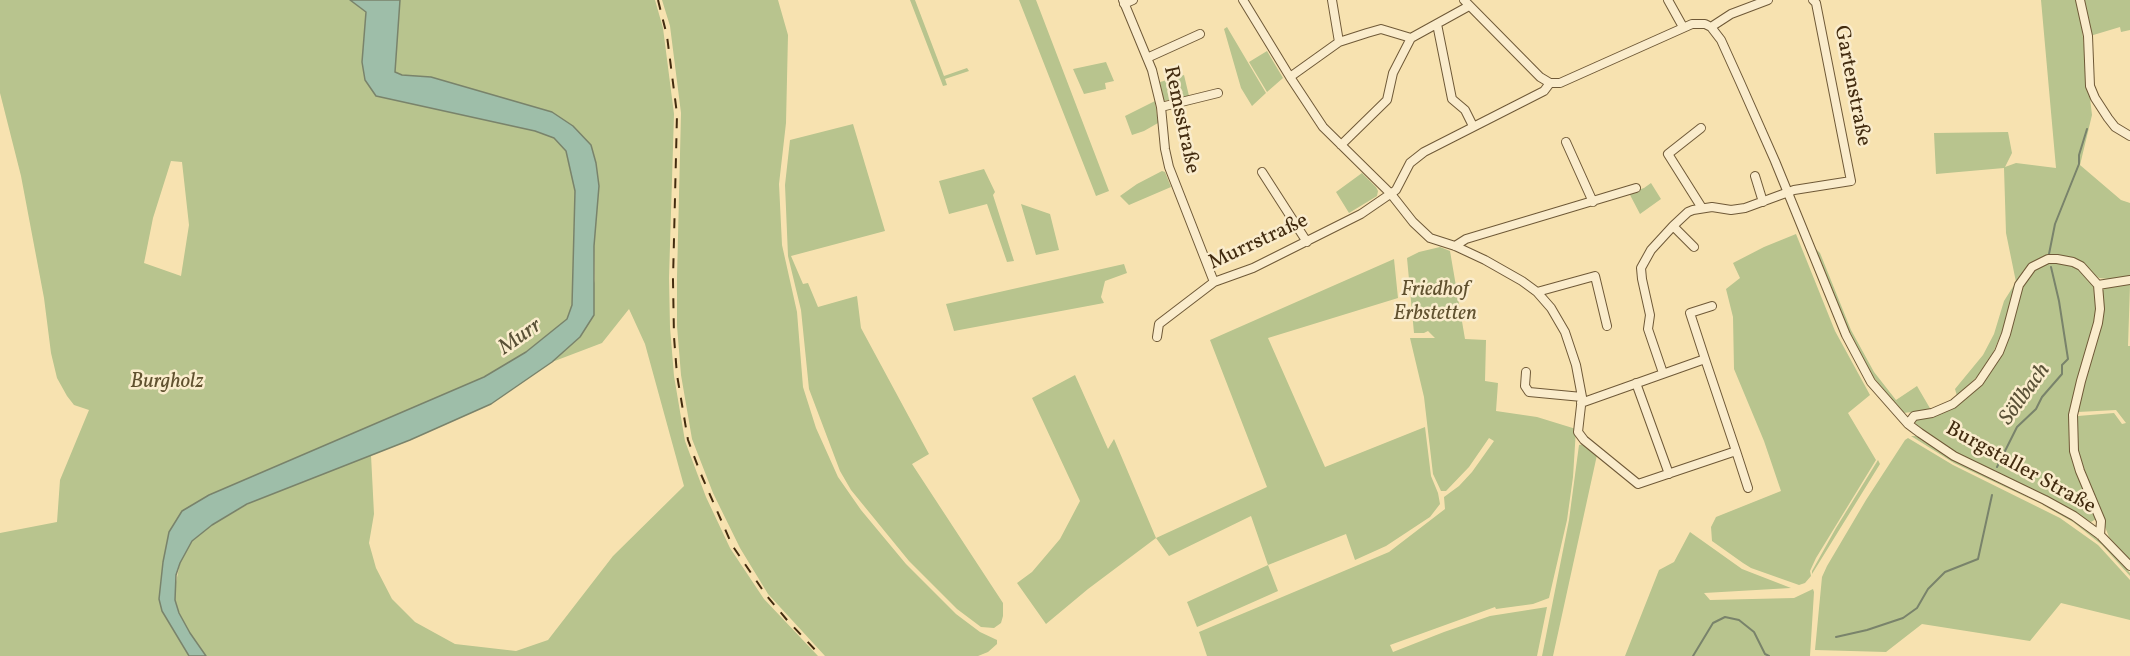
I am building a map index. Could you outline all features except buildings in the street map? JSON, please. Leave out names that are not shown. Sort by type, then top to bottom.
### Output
[{"type":"street","points":[[1124,2],[1133,0]]},
{"type":"street","points":[[1243,0],[1323,128],[1391,194],[1413,222],[1430,238],[1455,246],[1485,260],[1537,292],[1551,308],[1565,332],[1576,365],[1582,400],[1578,432],[1584,440],[1638,484],[1736,451]]},
{"type":"street","points":[[1332,0],[1340,42]]},
{"type":"street","points":[[1668,0],[1683,27]]},
{"type":"street","points":[[1341,145],[1387,100],[1393,73],[1411,39],[1437,24],[1465,1],[1540,77],[1550,83],[1560,83],[1683,27],[1697,23],[1711,27],[1731,14],[1768,0]]},
{"type":"street","name":"Gartenstraße","points":[[1788,192],[1851,181],[1816,3],[1813,0]]},
{"type":"street","points":[[2080,0],[2088,36],[2090,86],[2095,98],[2115,127],[2130,136]]},
{"type":"street","name":"Remsstraße","points":[[1124,2],[1147,58],[1161,107],[1167,161],[1214,282]]},
{"type":"street","points":[[1437,24],[1452,99],[1465,110],[1473,126]]},
{"type":"street","name":"Burgstaller Straße","points":[[1711,27],[1721,40],[1788,192],[1846,335],[1871,382],[1908,424],[1954,456],[2054,505],[2100,535],[2130,566]]},
{"type":"street","points":[[1290,77],[1340,42],[1381,29],[1411,39]]},
{"type":"street","points":[[1147,58],[1200,33]]},
{"type":"street","points":[[1391,194],[1396,190],[1410,163],[1424,152],[1545,91],[1550,83]]},
{"type":"street","points":[[1161,107],[1218,93]]},
{"type":"street","points":[[1701,128],[1668,154],[1702,208]]},
{"type":"street","points":[[1566,142],[1593,202]]},
{"type":"street","points":[[1262,172],[1307,242]]},
{"type":"street","points":[[1755,176],[1763,202]]},
{"type":"street","points":[[1455,246],[1466,239],[1636,188]]},
{"type":"street","points":[[1663,373],[1648,329],[1650,315],[1642,279],[1641,268],[1651,250],[1688,212],[1702,208],[1731,210],[1763,202],[1788,192]]},
{"type":"street","name":"Murrstraße","points":[[1157,337],[1159,324],[1214,282],[1253,268],[1307,242],[1360,214],[1391,194]]},
{"type":"street","points":[[1673,226],[1694,247]]},
{"type":"street","points":[[1908,424],[1914,416],[1932,413],[1953,404],[1979,382],[1999,352],[2019,285],[2032,267],[2048,259],[2073,262],[2081,266],[2098,285],[2100,297],[2098,323],[2073,415],[2074,451],[2101,521],[2100,535]]},
{"type":"street","points":[[1537,292],[1595,276],[1607,326]]},
{"type":"street","points":[[2098,285],[2130,280]]},
{"type":"street","points":[[1712,306],[1690,313],[1748,488]]},
{"type":"street","points":[[1526,372],[1525,386],[1528,392],[1582,400],[1705,359]]},
{"type":"street","points":[[1636,383],[1669,474]]},
{"type":"green space","name":"Burgholz","points":[[0,0],[350,0],[366,12],[362,62],[554,138],[566,151],[575,191],[572,305],[567,319],[526,352],[484,377],[209,495],[182,512],[169,532],[159,599],[162,611],[189,656],[0,656],[0,533],[57,522],[60,480],[89,410],[74,405],[57,378],[21,176],[0,93]],"holes":[[[171,161],[182,162],[189,225],[181,276],[144,263],[153,218]]]},
{"type":"green space","points":[[400,0],[655,0],[663,28],[674,114],[669,278],[670,327],[674,376],[685,441],[706,497],[730,548],[764,599],[818,656],[206,656],[190,633],[179,613],[175,600],[175,587],[180,563],[192,541],[212,525],[250,503],[371,455],[374,514],[369,543],[376,568],[392,599],[415,622],[455,644],[516,651],[548,640],[613,556],[684,486],[645,344],[629,309],[602,343],[552,362],[580,337],[595,280],[591,145],[431,77],[402,75],[395,72]]},
{"type":"green space","points":[[662,0],[778,0],[788,35],[786,123],[779,184],[782,245],[797,312],[803,387],[816,428],[838,477],[861,510],[906,564],[956,614],[980,632],[997,640],[997,644],[988,652],[978,656],[825,656],[768,594],[740,548],[713,493],[692,439],[681,375],[677,326],[677,277],[681,113],[670,26]]},
{"type":"green space","points":[[910,0],[915,0],[944,76],[967,68],[969,71],[945,79],[947,85],[943,86]]},
{"type":"green space","points":[[1019,0],[1036,0],[1109,191],[1096,196]]},
{"type":"green space","points":[[2041,0],[2076,0],[2080,12],[2092,115],[2080,165],[2121,200],[2130,203],[2130,275],[2118,280],[2099,278],[2078,262],[2052,256],[2032,263],[2016,282],[2006,233],[2004,168],[1936,174],[1934,133],[2008,132],[2012,153],[2005,167],[2016,163],[2056,168]]},
{"type":"green space","points":[[2083,0],[2130,0],[2130,30],[2121,32],[2120,27],[2090,36]]},
{"type":"green space","points":[[1227,27],[1266,93],[1252,106],[1241,88],[1224,29]]},
{"type":"green space","points":[[1267,51],[1283,78],[1267,92],[1249,62]]},
{"type":"green space","points":[[1106,62],[1114,81],[1105,83],[1106,89],[1084,94],[1073,69]]},
{"type":"green space","points":[[1184,75],[1189,96],[1164,101],[1160,82]]},
{"type":"green space","points":[[1155,101],[1158,123],[1132,135],[1125,116]]},
{"type":"green space","points":[[853,124],[885,231],[791,256],[803,284],[808,283],[818,307],[857,296],[861,328],[929,454],[912,464],[1003,603],[1001,623],[994,628],[981,627],[957,609],[909,561],[851,490],[840,471],[809,389],[801,310],[788,256],[785,185],[790,140]]},
{"type":"green space","points":[[984,169],[995,192],[993,195],[1014,261],[1007,262],[987,204],[949,214],[939,181]]},
{"type":"green space","points":[[1162,171],[1165,172],[1171,187],[1129,205],[1120,196],[1137,184]]},
{"type":"green space","points":[[1362,173],[1376,187],[1377,196],[1349,213],[1336,192]]},
{"type":"green space","points":[[1651,183],[1661,199],[1640,214],[1629,193]]},
{"type":"green space","points":[[1021,204],[1050,214],[1059,250],[1036,255]]},
{"type":"green space","points":[[1796,234],[1835,331],[1870,395],[1848,413],[1876,460],[1816,558],[1810,571],[1811,576],[1805,583],[1799,585],[1743,563],[1712,541],[1711,527],[1716,517],[1781,491],[1764,441],[1734,369],[1733,317],[1726,289],[1740,278],[1733,263]]},
{"type":"green space","name":"Friedhof Erbstetten","points":[[1440,247],[1450,251],[1465,339],[1486,340],[1485,381],[1498,383],[1496,411],[1537,417],[1576,429],[1573,477],[1567,520],[1549,598],[1533,604],[1496,609],[1495,607],[1390,645],[1393,652],[1490,616],[1547,607],[1537,656],[1207,656],[1199,632],[1389,552],[1445,509],[1444,497],[1472,472],[1494,441],[1489,438],[1469,467],[1446,491],[1441,491],[1433,474],[1424,397],[1410,338],[1435,338],[1428,331],[1414,333],[1407,258],[1419,252]]},
{"type":"green space","points":[[1814,247],[1820,253],[1851,330],[1874,372],[1896,400],[1917,386],[1931,410],[1903,413],[1871,374],[1848,333]]},
{"type":"green space","points":[[1394,259],[1398,298],[1268,338],[1325,467],[1425,427],[1431,476],[1440,504],[1430,517],[1386,546],[1355,560],[1346,534],[1268,565],[1251,516],[1169,556],[1156,538],[1267,487],[1210,340]]},
{"type":"green space","points":[[2061,261],[2080,269],[2093,283],[2096,306],[2093,331],[2078,376],[2069,418],[2070,437],[2096,516],[2096,519],[2091,522],[2042,494],[1951,450],[1932,438],[1915,423],[1915,420],[1949,409],[1966,399],[1982,383],[1999,360],[2006,343],[2024,280],[2031,272],[2048,262]]},
{"type":"green space","points":[[1124,264],[1127,273],[1105,281],[1101,297],[1104,303],[954,331],[946,304]]},
{"type":"green space","points":[[2016,282],[2004,327],[1990,360],[1979,375],[1957,396],[1955,389],[1983,355],[1994,334],[2004,301]]},
{"type":"green space","points":[[2130,285],[2128,346],[2130,346],[2130,561],[2109,537],[2083,471],[2076,446],[2078,416],[2114,413],[2122,424],[2126,423],[2116,410],[2078,412],[2102,292],[2105,287]]},
{"type":"green space","points":[[1075,375],[1108,449],[1114,439],[1156,538],[1046,624],[1017,583],[1032,572],[1060,539],[1080,501],[1032,398]]},
{"type":"green space","points":[[1911,436],[1916,436],[1949,458],[2039,503],[1954,463]]},
{"type":"green space","points":[[1908,438],[1953,465],[2060,518],[2098,545],[2130,580],[2130,620],[2061,603],[2030,641],[1922,624],[1886,652],[1815,650],[1822,577],[1866,500]]},
{"type":"green space","points":[[1584,444],[1597,455],[1553,656],[1542,656],[1569,520],[1579,445]]},
{"type":"green space","points":[[1878,460],[1880,464],[1812,574],[1836,528]]},
{"type":"green space","points":[[2039,503],[2069,518],[2103,543],[2130,573],[2130,576],[2102,545],[2073,522]]},
{"type":"green space","points":[[1690,532],[1742,569],[1791,588],[1704,593],[1710,600],[1794,598],[1813,589],[1810,656],[1625,656],[1659,570],[1674,562]]},
{"type":"green space","points":[[1268,565],[1278,591],[1197,627],[1187,602]]},
{"type":"shaded area","points":[[350,0],[400,0],[395,72],[402,75],[431,77],[552,112],[573,126],[591,145],[599,186],[594,246],[594,315],[580,337],[552,362],[491,404],[410,440],[247,504],[212,525],[192,541],[176,575],[175,600],[190,633],[206,656],[189,656],[162,611],[159,599],[169,532],[182,511],[209,495],[484,377],[526,352],[567,319],[572,305],[575,191],[566,151],[554,138],[535,131],[376,96],[365,80],[362,62],[366,12]]},
{"type":"waterway","name":"Söllbach","points":[[2049,254],[2055,224],[2079,164],[2079,155],[2087,129]]},
{"type":"waterway","name":"Söllbach","points":[[1997,467],[2017,427],[2036,409],[2042,397],[2062,374],[2062,365],[2068,359],[2051,267]]},
{"type":"waterway","name":"Söllbach","points":[[1836,637],[1903,618],[1917,608],[1928,589],[1945,572],[1978,559],[1992,495]]},
{"type":"waterway","name":"Söllbach","points":[[1693,656],[1713,623],[1725,617],[1739,620],[1754,632],[1765,654],[1769,656]]},
{"type":"railway","points":[[658,0],[667,36],[677,114],[674,337],[677,375],[688,440],[732,545],[766,595],[821,656]]},
{"type":"water label","name":"Murr","points":[[521,338]]}]
